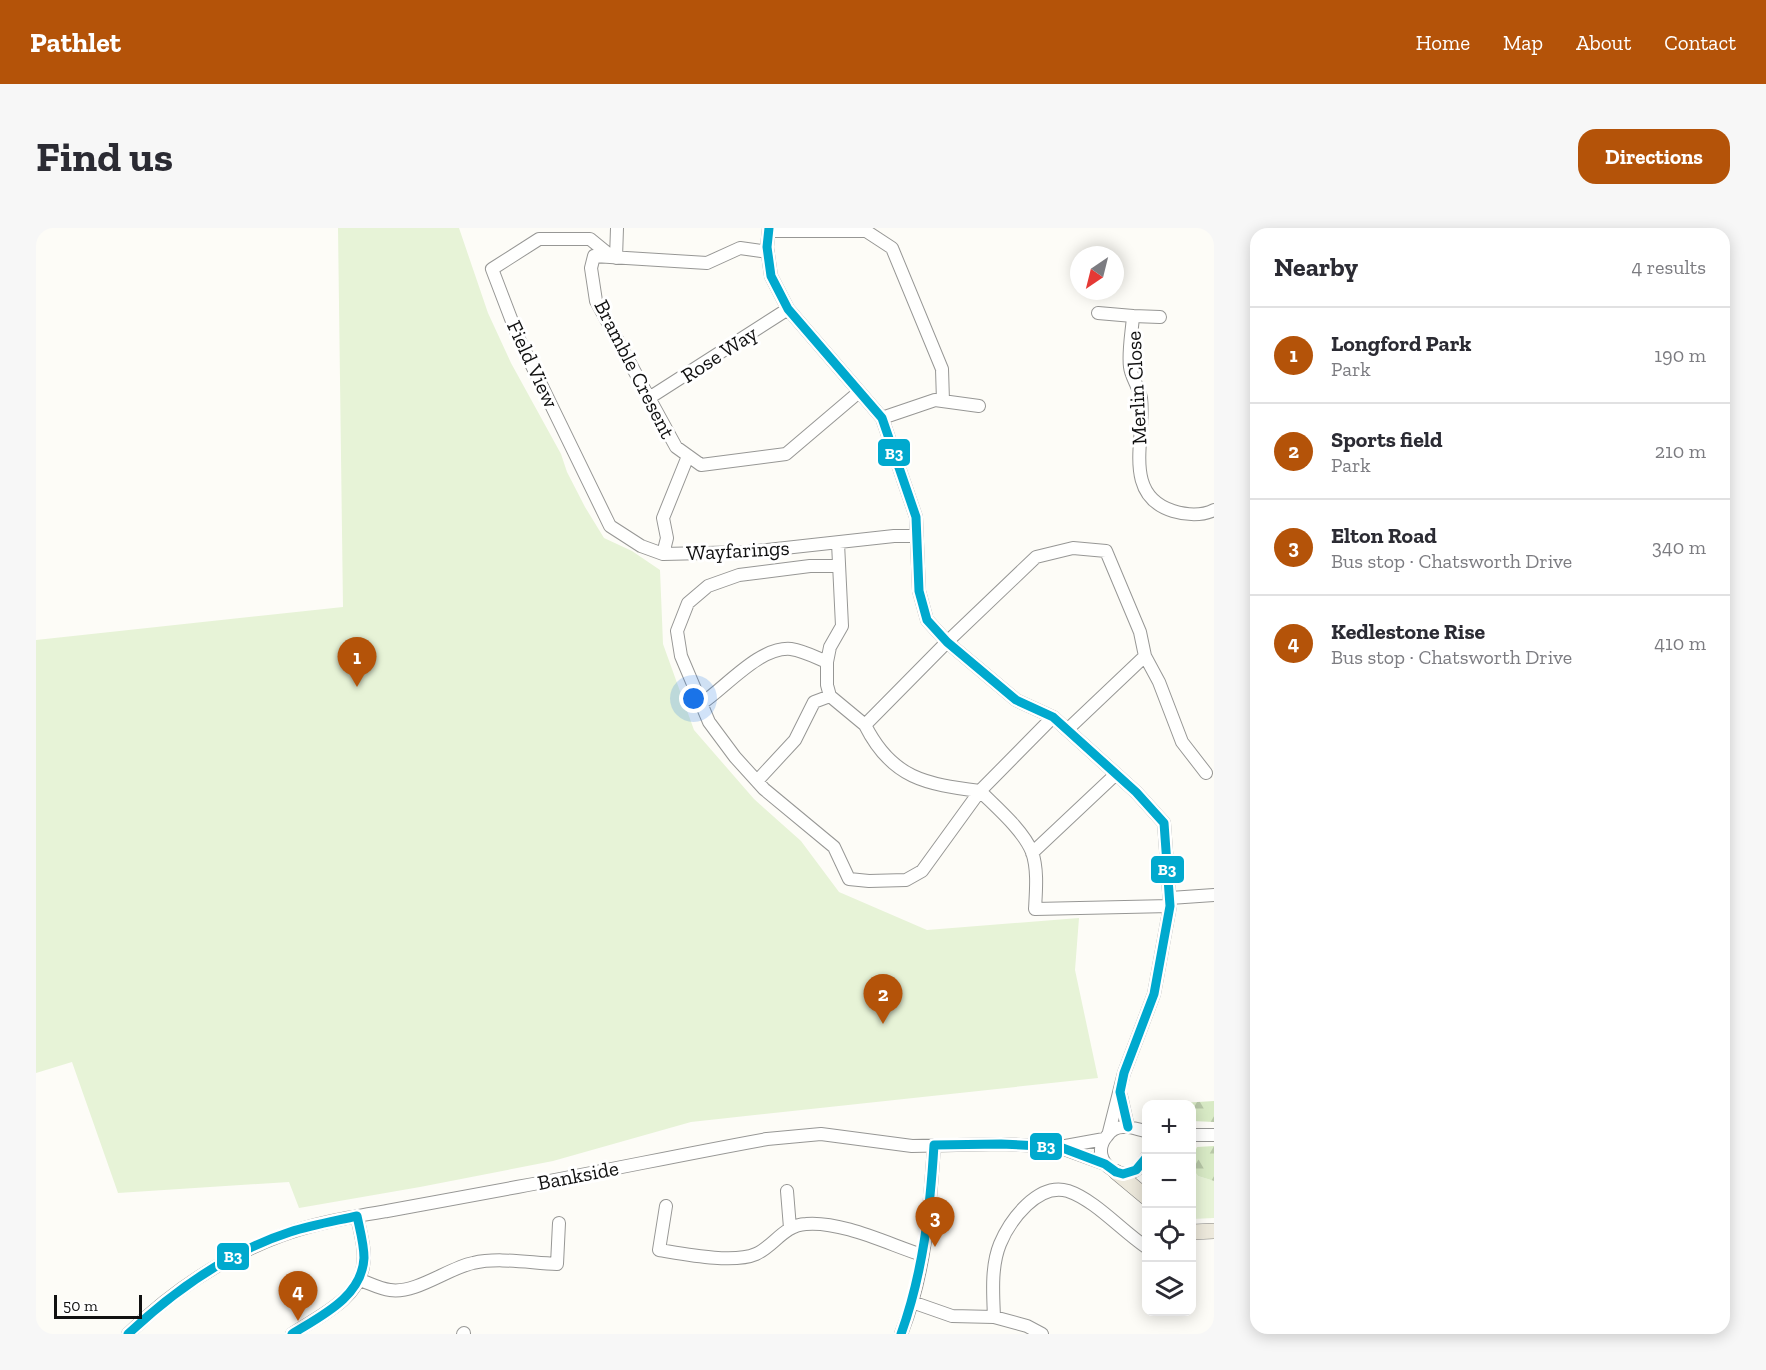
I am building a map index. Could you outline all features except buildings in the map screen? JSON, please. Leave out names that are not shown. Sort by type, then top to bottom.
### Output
[{"type":"main road","points":[[1111,1168],[1142,1194]]},
{"type":"main road","points":[[1196,1232],[1214,1231]]},
{"type":"street","points":[[617,228],[614,257],[707,263],[740,248],[768,252]]},
{"type":"street","points":[[943,401],[942,369],[892,248],[866,231],[769,229],[768,252],[771,276],[788,309],[882,418],[916,517],[919,591],[927,620],[946,642],[1016,700],[1053,717],[1116,774],[1164,823],[1170,902],[1154,994],[1124,1073],[1101,1152],[1111,1168],[1130,1173],[1142,1166]]},
{"type":"street","name":"Field View","points":[[614,257],[590,239],[539,239],[492,269],[518,336],[609,526],[640,546],[663,554]]},
{"type":"street","name":"Bramble Cresent","points":[[614,257],[594,256],[591,268],[597,302],[676,447],[701,465],[786,453],[859,392]]},
{"type":"street","name":"Rose Way","points":[[649,398],[788,309]]},
{"type":"street","name":"Merlin Close","points":[[1098,313],[1160,317]]},
{"type":"street","name":"Merlin Close","points":[[1132,316],[1130,368],[1140,397],[1139,469],[1145,488],[1153,501],[1166,509],[1182,514],[1208,513],[1214,510]]},
{"type":"street","points":[[882,418],[935,400],[979,406]]},
{"type":"street","name":"Wayfarings","points":[[688,456],[663,518],[667,538],[663,554],[747,552],[917,536]]},
{"type":"street","points":[[838,543],[842,626],[830,647],[827,662],[827,685],[830,696],[865,725],[874,744],[902,771],[935,785],[980,791],[1016,827],[1032,852],[1036,878],[1035,909],[1170,902],[1214,895]]},
{"type":"street","points":[[865,725],[946,642],[1036,557],[1073,548],[1106,551],[1140,632],[1145,657],[1159,682],[1182,742],[1206,773]]},
{"type":"street","points":[[839,566],[810,566],[739,575],[708,586],[688,603],[676,632],[681,656],[709,722],[735,757],[764,789],[834,847],[849,879],[906,880],[922,871],[980,791],[1053,717]]},
{"type":"street","points":[[702,703],[717,693],[740,671],[765,655],[789,649],[827,662]]},
{"type":"street","points":[[1067,729],[1145,657]]},
{"type":"street","points":[[757,781],[795,741],[814,702],[830,696]]},
{"type":"street","points":[[1032,852],[1116,774]]},
{"type":"street","points":[[1120,1092],[1137,1129]]},
{"type":"street","name":"Bankside","points":[[128,1334],[175,1294],[207,1272],[242,1253],[281,1235],[357,1216],[784,1137],[833,1135],[901,1144],[1001,1144],[1060,1147],[1106,1136],[1121,1127],[1137,1129]]},
{"type":"street","points":[[1196,1135],[1214,1135]]},
{"type":"street","points":[[901,1334],[912,1302],[922,1255],[932,1180],[934,1145]]},
{"type":"street","name":"Bankside","points":[[1060,1147],[1111,1168]]},
{"type":"street","points":[[787,1191],[790,1228]]},
{"type":"street","points":[[994,1317],[993,1280],[1000,1244],[1030,1200],[1048,1192],[1066,1191],[1087,1201],[1142,1244]]},
{"type":"street","points":[[666,1206],[659,1250],[723,1259],[756,1254],[790,1228],[806,1224],[834,1226],[922,1255]]},
{"type":"street","points":[[291,1334],[342,1300],[353,1291],[360,1280],[363,1251],[357,1216]]},
{"type":"street","points":[[360,1280],[383,1288],[399,1290],[418,1285],[474,1262],[556,1264],[560,1223]]},
{"type":"street","points":[[912,1302],[952,1316],[994,1317],[1027,1326],[1042,1334]]},
{"type":"green space","points":[[338,228],[459,228],[488,313],[511,363],[561,454],[567,472],[585,507],[604,538],[632,551],[660,570],[663,644],[694,730],[754,799],[801,841],[839,892],[927,930],[1079,918],[1075,970],[1098,1078],[691,1122],[553,1161],[299,1208],[289,1182],[118,1193],[72,1062],[36,1073],[36,640],[343,607]]},
{"type":"green space","points":[[1214,1101],[1214,1122],[1196,1121],[1196,1102]]},
{"type":"green space","points":[[1214,1146],[1214,1181],[1196,1173],[1197,1147]]},
{"type":"green space","points":[[1196,1173],[1214,1181],[1214,1218],[1196,1219]]},
{"type":"transit line","name":"B3","points":[[769,228],[767,247],[771,276],[788,309],[882,418],[916,517],[919,591],[927,620],[947,642],[1016,700],[1053,717],[1136,792],[1164,823],[1170,906],[1154,994],[1124,1073],[1120,1092],[1128,1127]]},
{"type":"transit line","name":"B3","points":[[934,1145],[1001,1144],[1060,1147],[1105,1164],[1123,1174],[1136,1170],[1142,1163]]},
{"type":"transit line","name":"B3","points":[[901,1334],[920,1265],[934,1145]]},
{"type":"transit line","name":"B3","points":[[128,1334],[164,1302],[203,1274],[245,1250],[290,1232],[357,1216]]},
{"type":"transit line","name":"B3","points":[[292,1334],[338,1304],[356,1284],[362,1272],[364,1258],[357,1216]]},
{"type":"place","name":"Longford Park","points":[[357,687]]},
{"type":"place","name":"Sports field","points":[[883,1024]]},
{"type":"place","name":"Elton Road","points":[[935,1247]]},
{"type":"place","name":"Kedlestone Rise","points":[[298,1321]]}]
